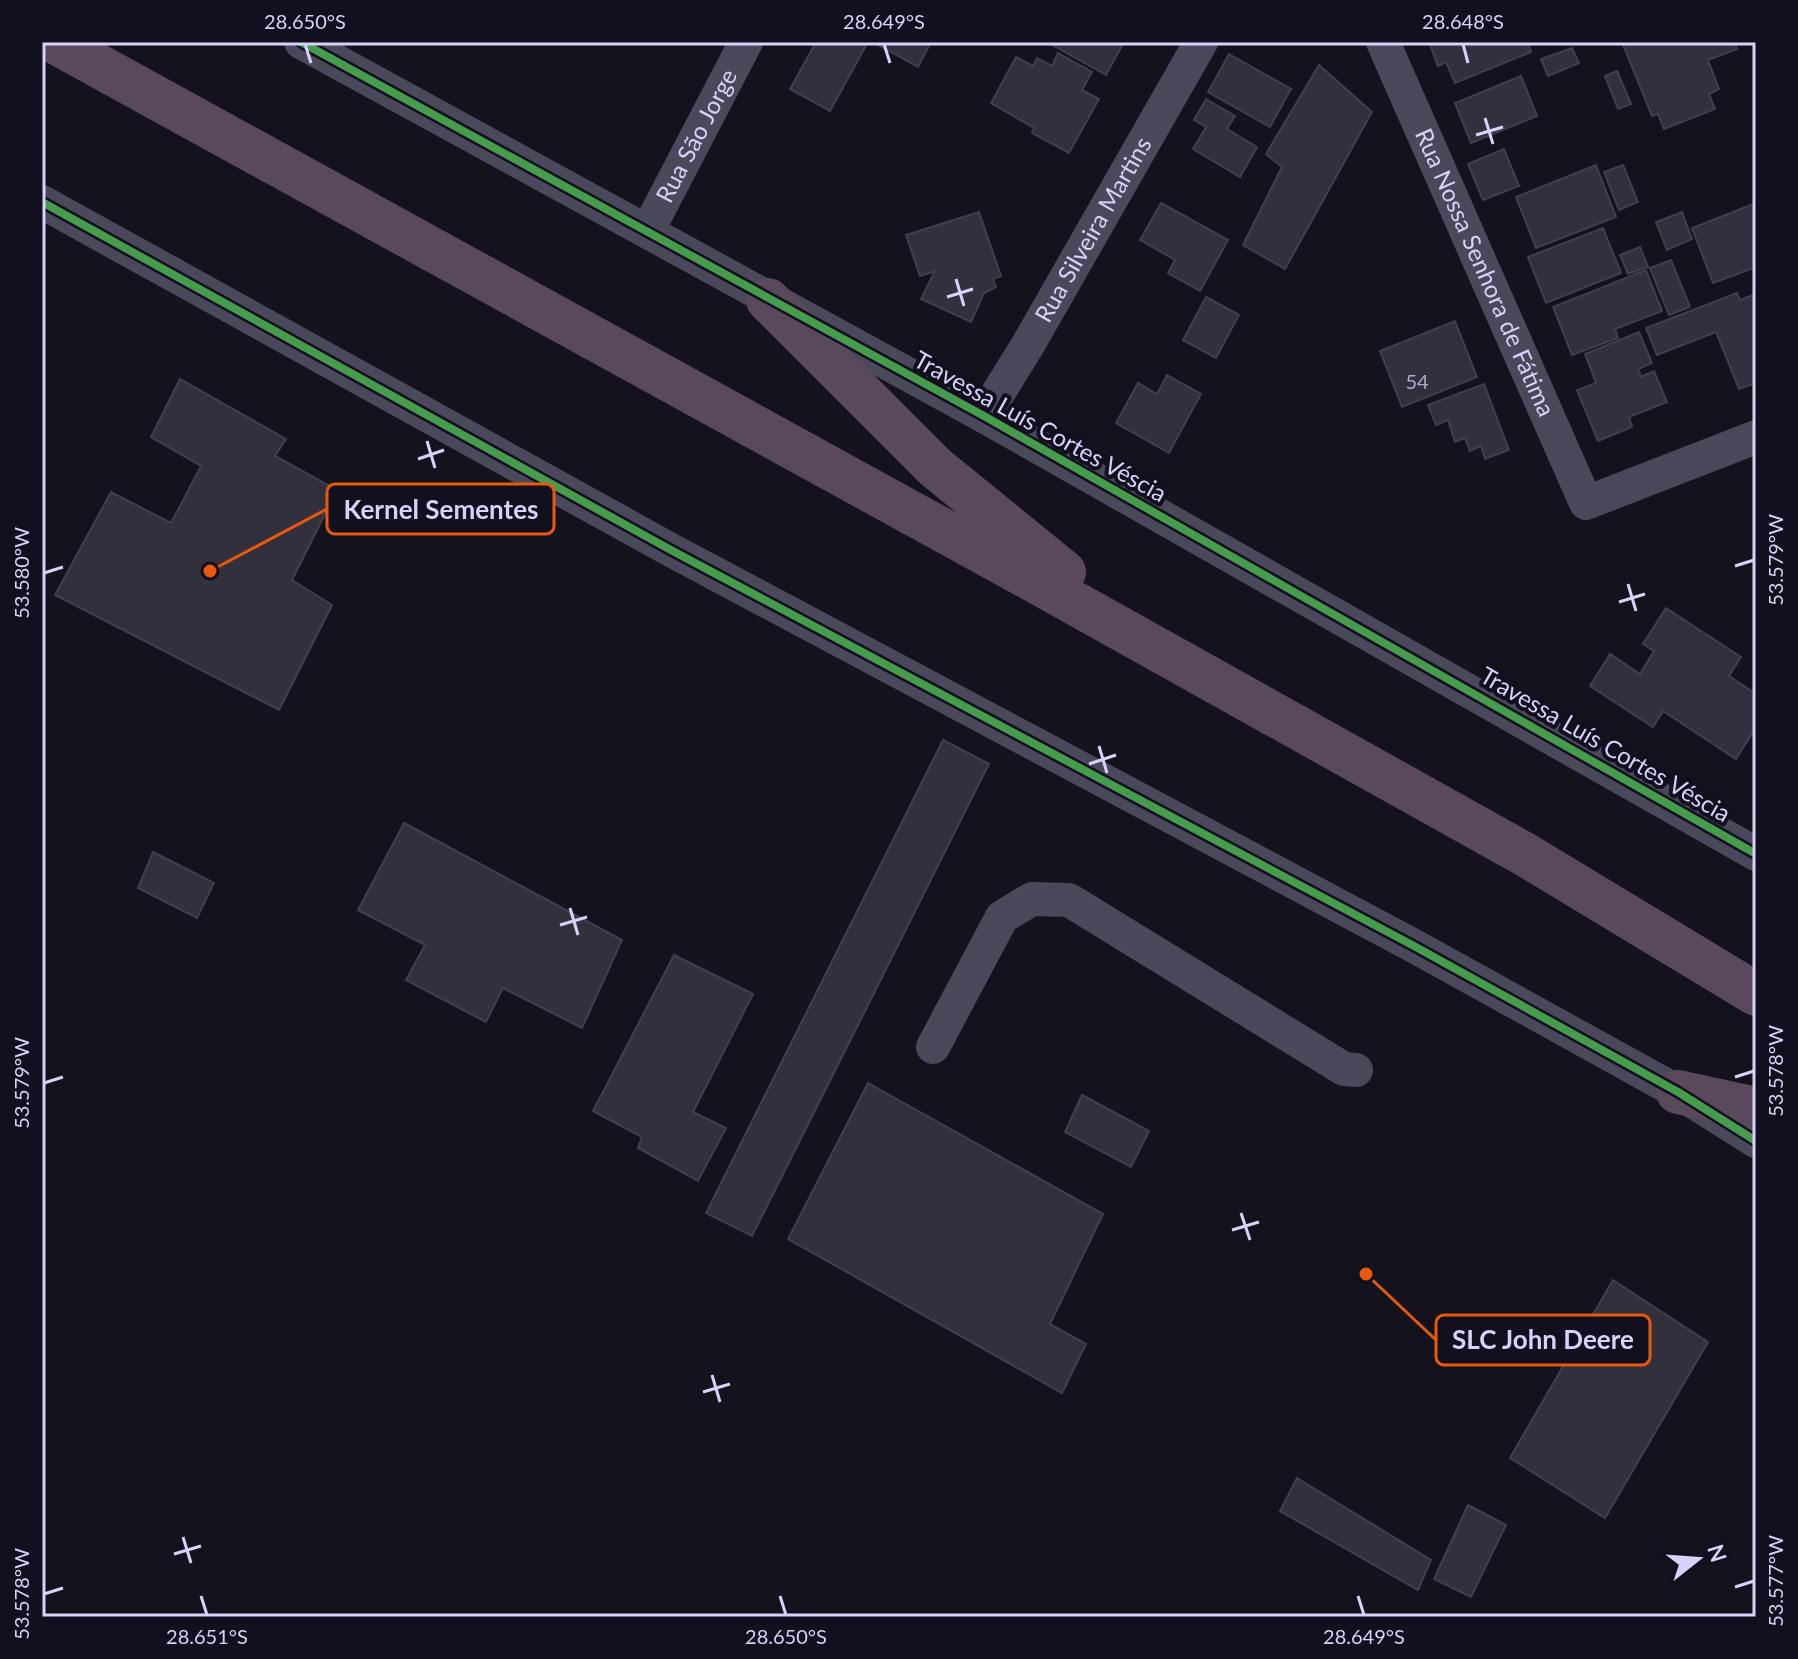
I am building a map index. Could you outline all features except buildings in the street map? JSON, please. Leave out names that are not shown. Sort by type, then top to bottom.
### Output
[{"type":"highway","points":[[55,42],[1180,661],[1526,855],[1756,994]]},
{"type":"highway","points":[[768,300],[935,467],[1026,544],[1180,661]]},
{"type":"highway","points":[[1526,855],[1756,957]]},
{"type":"highway","points":[[1678,1092],[1756,1109]]},
{"type":"street","name":"Travessa Luís Cortes Véscia","points":[[301,42],[984,416],[1756,854]]},
{"type":"street","name":"Rua São Jorge","points":[[648,230],[746,42]]},
{"type":"street","name":"Rua Silveira Martins","points":[[984,416],[1201,42]]},
{"type":"street","name":"Rua Nossa Senhora de Fátima","points":[[1383,42],[1586,503],[1756,437]]},
{"type":"street","points":[[42,202],[669,549],[1387,931],[1678,1092],[1756,1141]]},
{"type":"street","points":[[933,1047],[1002,917],[1032,899],[1069,900],[1344,1069],[1356,1070]]},
{"type":"cycle path","points":[[301,42],[984,416],[1756,854]]},
{"type":"cycle path","points":[[42,202],[669,549],[1414,946],[1678,1092],[1756,1141]]},
{"type":"place","name":"Kernel Sementes","points":[[210,571]]},
{"type":"place","name":"SLC John Deere","points":[[1366,1274]]}]
